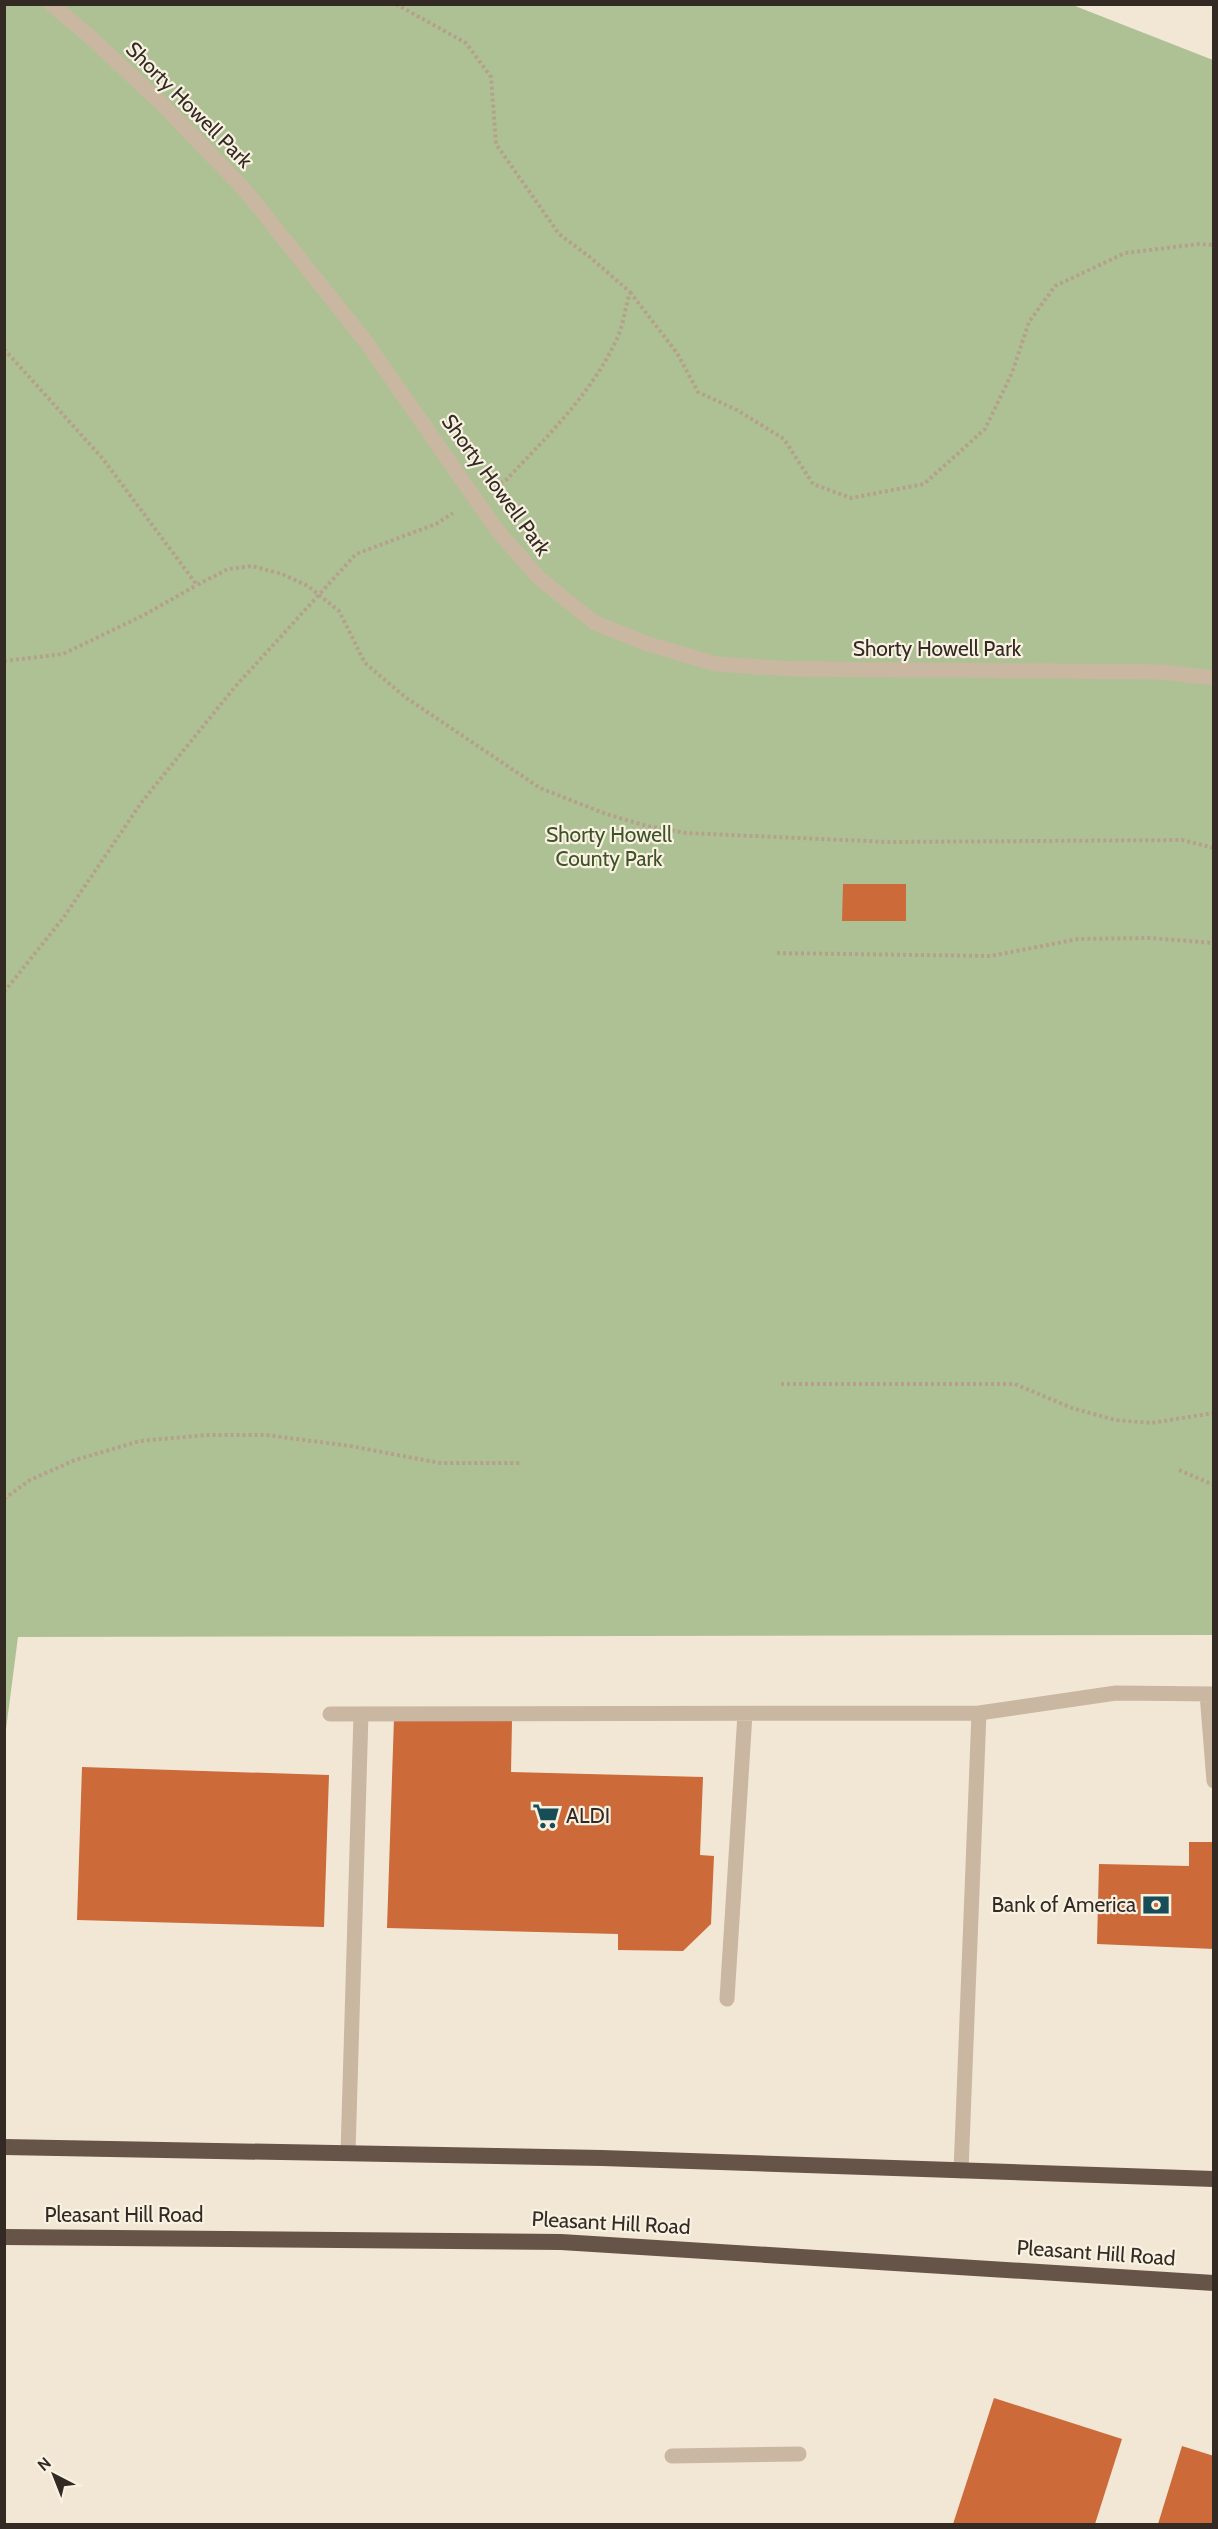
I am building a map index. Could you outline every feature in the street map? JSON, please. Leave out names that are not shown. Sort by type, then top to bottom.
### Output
[{"type":"highway","points":[[4,2147],[602,2158],[1214,2179]]},
{"type":"highway","name":"Pleasant Hill Road","points":[[4,2237],[561,2242],[1214,2283]]},
{"type":"street","name":"Shorty Howell Park","points":[[51,4],[161,103],[245,190],[366,342],[497,530],[539,578],[595,623],[648,644],[716,664],[817,669],[1162,672],[1214,678]]},
{"type":"street","points":[[330,1714],[979,1713],[1116,1693],[1210,1694],[1214,1781]]},
{"type":"street","points":[[960,2171],[979,1713]]},
{"type":"street","points":[[348,2153],[361,1714]]},
{"type":"street","points":[[727,1999],[745,1714]]},
{"type":"street","points":[[672,2457],[799,2454]]},
{"type":"path","points":[[396,4],[466,44],[491,77],[496,144],[559,234],[630,292],[677,353],[698,392],[737,410],[784,439],[813,484],[851,498],[924,484],[985,429],[1012,373],[1029,322],[1055,286],[1125,253],[1199,244],[1214,245]]},
{"type":"path","points":[[4,992],[64,917],[141,803],[234,688],[356,554],[436,524],[506,480],[560,423],[594,378],[616,340],[630,292]]},
{"type":"path","points":[[4,348],[103,459],[197,585]]},
{"type":"path","points":[[4,661],[63,654],[144,615],[228,569],[252,566],[282,574],[308,586],[339,611],[365,663],[405,697],[540,788],[606,814],[686,833],[889,842],[1182,840],[1214,849]]},
{"type":"path","points":[[777,953],[991,956],[1078,939],[1150,938],[1214,944]]},
{"type":"path","points":[[781,1384],[1015,1384],[1072,1408],[1115,1420],[1151,1424],[1214,1413]]},
{"type":"path","points":[[4,1499],[30,1480],[75,1460],[140,1441],[207,1435],[266,1435],[350,1446],[440,1463],[522,1463]]},
{"type":"path","points":[[1179,1470],[1214,1485]]},
{"type":"green space","name":"Shorty Howell County Park","points":[[1070,4],[1213,60],[1213,1635],[18,1637],[5,1737],[5,5]]},
{"type":"building","points":[[843,884],[906,884],[906,921],[842,921]]},
{"type":"building","name":"ALDI","points":[[394,1718],[512,1721],[511,1772],[703,1777],[700,1855],[714,1856],[711,1924],[683,1951],[618,1950],[618,1934],[387,1928]]},
{"type":"building","points":[[82,1767],[329,1775],[324,1927],[77,1920]]},
{"type":"building","name":"Bank of America","points":[[1189,1842],[1214,1842],[1214,1949],[1097,1944],[1099,1864],[1189,1866]]},
{"type":"building","points":[[994,2398],[1122,2439],[1095,2524],[953,2524]]},
{"type":"building","points":[[1182,2446],[1214,2456],[1214,2524],[1158,2524]]},
{"type":"place","name":"ALDI","points":[[546,1816]]},
{"type":"place","name":"Bank of America","points":[[1156,1905]]}]
